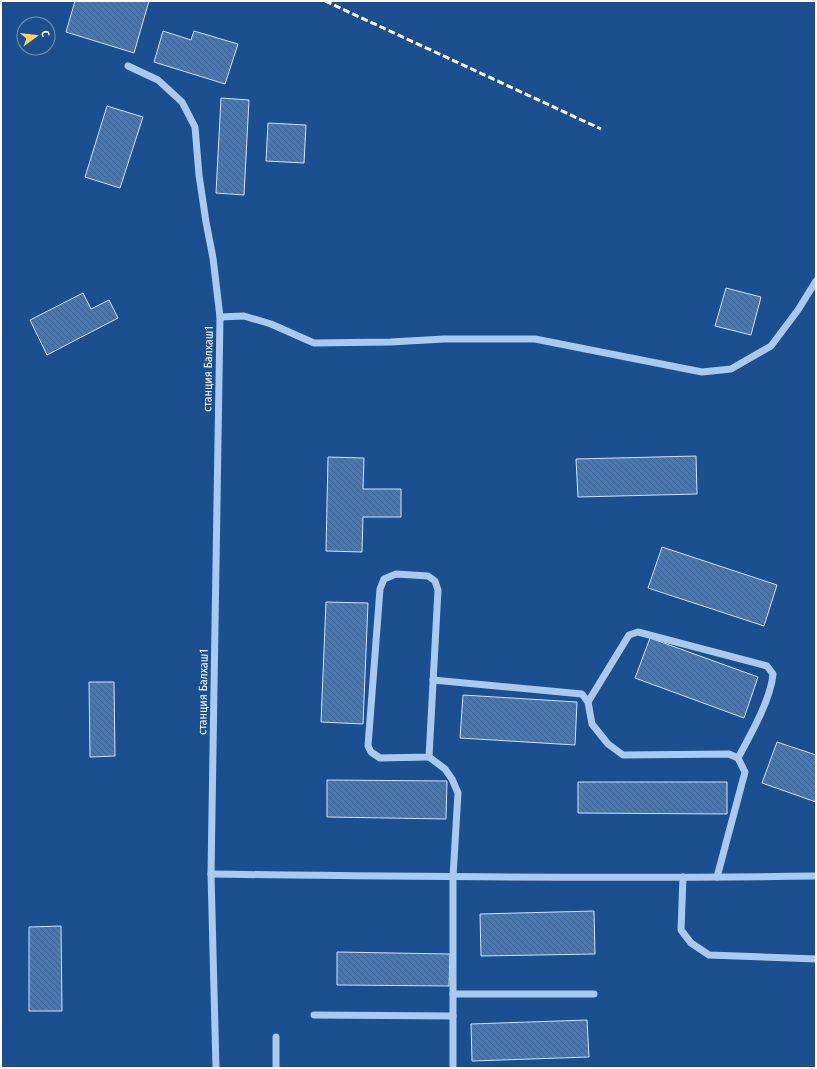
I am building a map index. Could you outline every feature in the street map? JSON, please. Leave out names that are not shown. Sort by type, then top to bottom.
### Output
[{"type":"street","name":"станция Балхаш1","points":[[128,66],[158,80],[182,102],[195,127],[199,175],[213,258],[220,317],[211,874],[216,1068]]},
{"type":"street","points":[[220,317],[244,316],[271,324],[314,343],[391,342],[444,339],[535,339],[702,372],[731,369],[771,346],[798,310],[816,281]]},
{"type":"street","points":[[429,757],[438,590],[435,581],[428,576],[396,574],[384,579],[380,589],[368,746],[371,752],[380,758],[429,757],[445,769],[452,779],[458,793],[453,877],[454,1068]]},
{"type":"street","points":[[588,702],[629,635],[638,632],[767,666],[773,674],[772,684],[752,732],[738,758]]},
{"type":"street","points":[[433,680],[582,694],[588,702],[592,724],[608,744],[623,755],[729,754],[738,758],[745,772],[716,877]]},
{"type":"street","points":[[211,874],[453,877],[816,876]]},
{"type":"street","points":[[683,877],[681,930],[691,943],[709,955],[816,959]]},
{"type":"street","points":[[453,994],[594,994]]},
{"type":"street","points":[[314,1015],[453,1016]]},
{"type":"street","points":[[276,1037],[276,1068]]},
{"type":"building","points":[[75,1],[149,1],[134,53],[66,32]]},
{"type":"building","points":[[163,31],[191,40],[194,31],[238,44],[225,84],[154,62]]},
{"type":"building","points":[[221,98],[249,100],[244,195],[216,193]]},
{"type":"building","points":[[107,106],[143,117],[120,188],[85,177]]},
{"type":"building","points":[[268,123],[306,125],[304,163],[266,161]]},
{"type":"building","points":[[726,288],[761,297],[751,335],[715,326]]},
{"type":"building","points":[[83,293],[91,309],[109,300],[118,318],[47,355],[30,320]]},
{"type":"building","points":[[696,456],[697,494],[578,497],[576,459]]},
{"type":"building","points":[[328,457],[364,458],[363,489],[401,489],[401,517],[363,517],[362,552],[326,551]]},
{"type":"building","points":[[662,547],[777,585],[764,626],[648,588]]},
{"type":"building","points":[[326,602],[368,603],[363,724],[321,722]]},
{"type":"building","points":[[650,638],[758,677],[744,718],[635,678]]},
{"type":"building","points":[[89,682],[114,682],[115,756],[90,757]]},
{"type":"building","points":[[463,695],[577,702],[575,745],[460,738]]},
{"type":"building","points":[[777,742],[816,755],[816,802],[762,783]]},
{"type":"building","points":[[327,780],[447,781],[446,819],[327,817]]},
{"type":"building","points":[[578,782],[727,782],[727,814],[578,813]]},
{"type":"building","points":[[594,911],[595,954],[481,956],[480,914]]},
{"type":"building","points":[[61,926],[62,1011],[29,1011],[29,927]]},
{"type":"building","points":[[337,952],[450,954],[449,986],[337,985]]},
{"type":"building","points":[[587,1020],[589,1057],[472,1061],[471,1024]]},
{"type":"railway","points":[[325,1],[601,129]]}]
